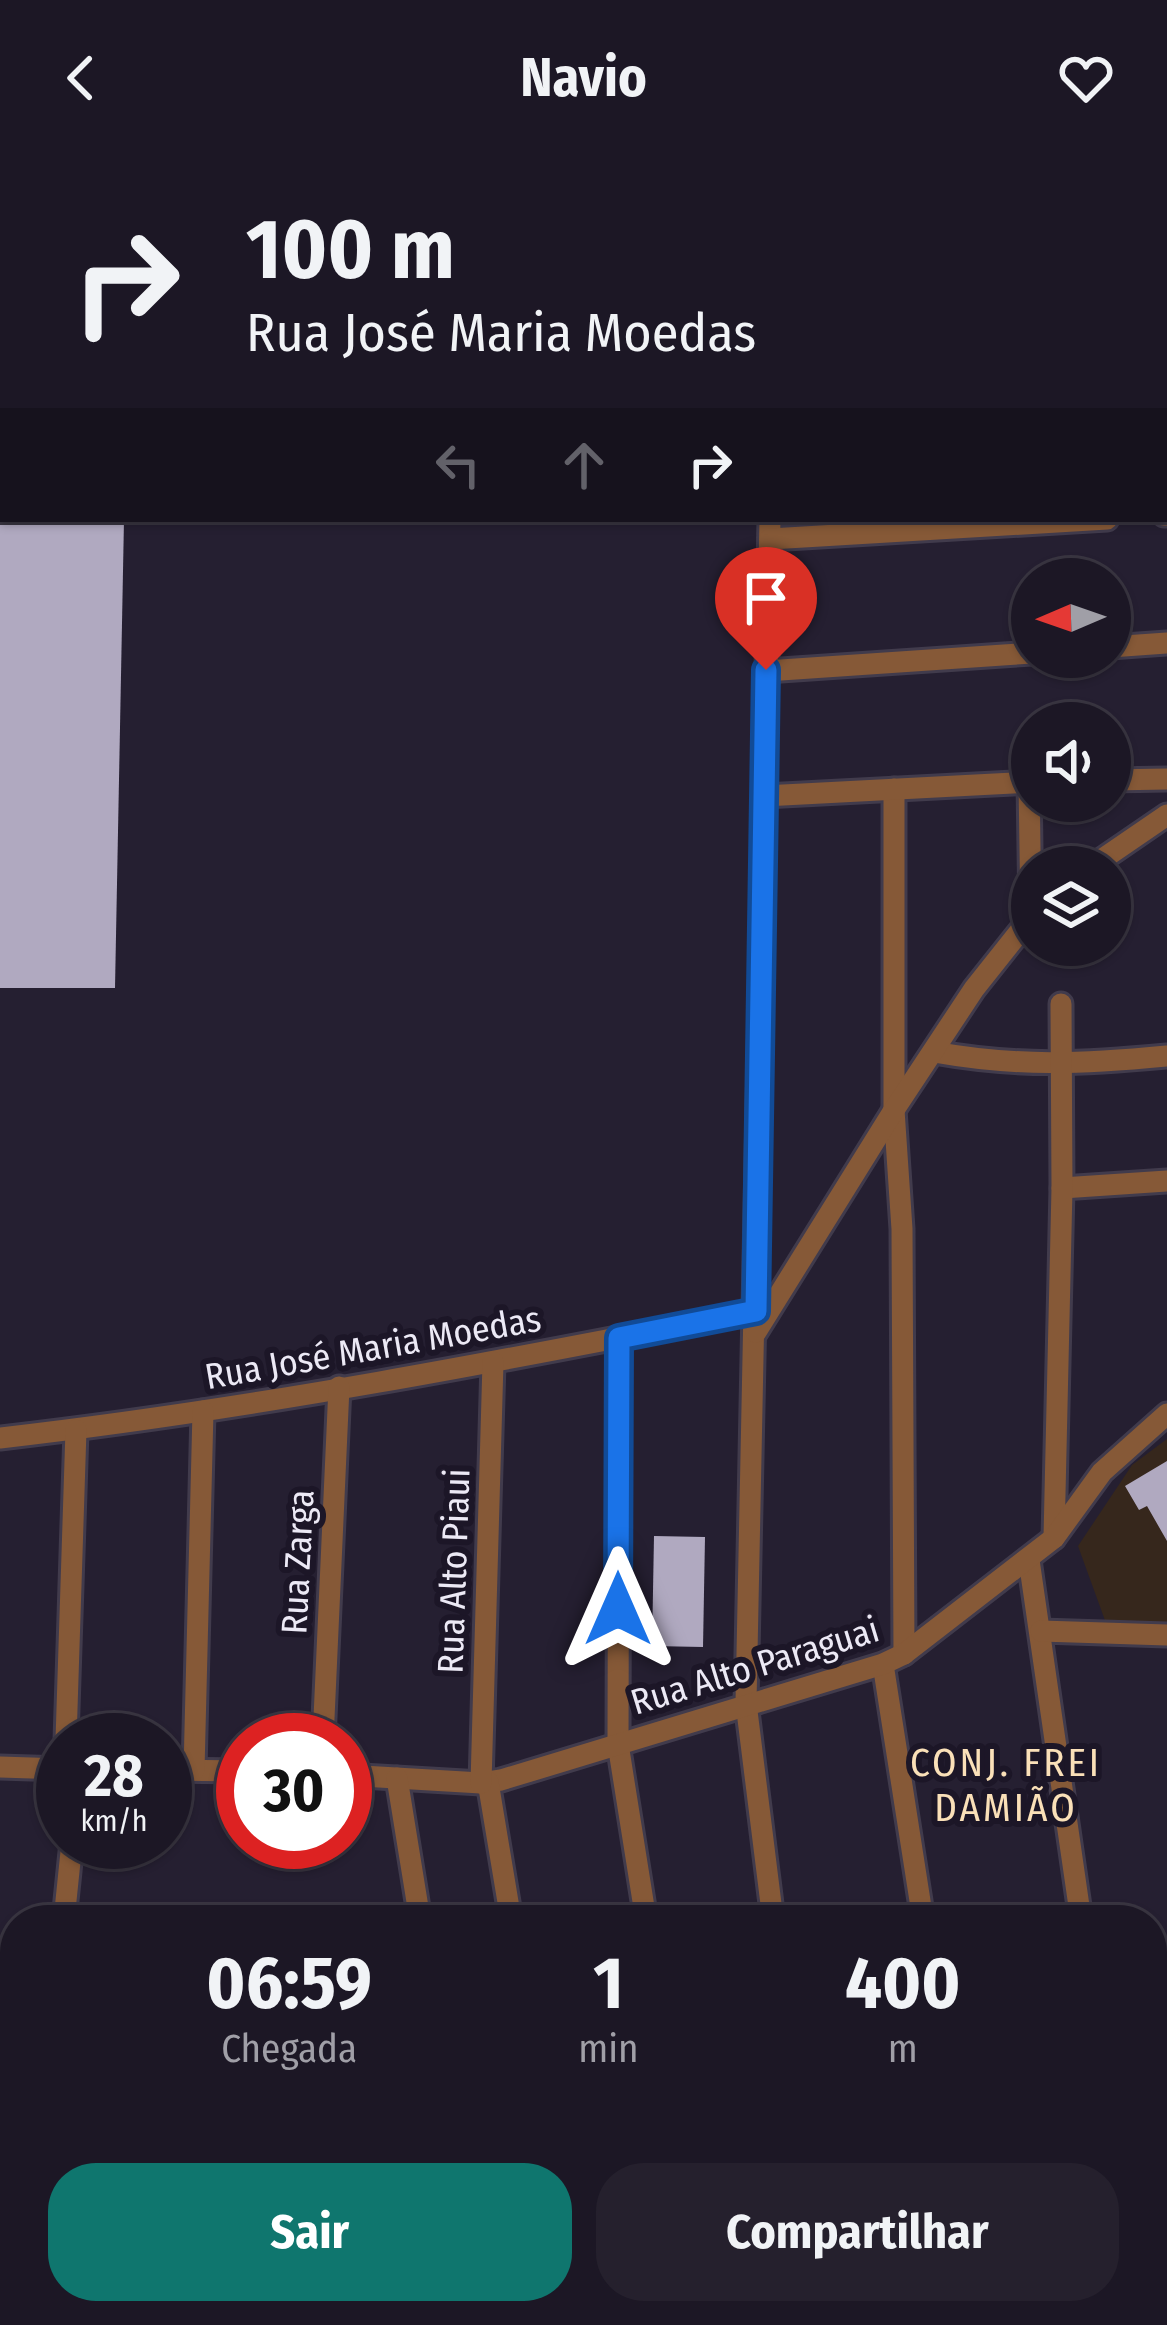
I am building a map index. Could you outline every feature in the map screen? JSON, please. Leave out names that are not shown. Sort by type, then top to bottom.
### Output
[{"type":"street","points":[[771,1905],[746,1703],[770,529],[1006,522]]},
{"type":"street","points":[[1131,646],[1167,643]]},
{"type":"street","points":[[766,670],[1011,654]]},
{"type":"street","points":[[1131,780],[1167,779]]},
{"type":"street","points":[[764,796],[1011,783]]},
{"type":"street","points":[[894,789],[894,1110],[902,1229],[894,1659],[921,1905]]},
{"type":"street","points":[[1121,846],[1167,814]]},
{"type":"street","points":[[756,1322],[974,989],[1011,942]]},
{"type":"street","points":[[1054,1538],[1062,1188],[1060,1004]]},
{"type":"street","points":[[934,1052],[992,1062],[1062,1066],[1167,1056]]},
{"type":"street","points":[[1062,1188],[1167,1181]]},
{"type":"street","name":"Rua José Maria Moedas","points":[[0,1438],[202,1411],[619,1338],[756,1322]]},
{"type":"street","points":[[619,1338],[617,1744],[644,1905]]},
{"type":"street","name":"Rua Alto Piaui","points":[[493,1362],[484,1783],[509,1905]]},
{"type":"street","name":"Rua Zarga","points":[[324,1713],[340,1387]]},
{"type":"street","points":[[202,1411],[194,1770],[216,1771]]},
{"type":"street","name":"Rua Alto Paraguai","points":[[372,1777],[484,1783],[894,1659],[1054,1538],[1102,1472],[1167,1414]]},
{"type":"street","points":[[67,1713],[76,1430]]},
{"type":"street","points":[[1029,1560],[1079,1905]]},
{"type":"street","points":[[1041,1631],[1167,1635]]},
{"type":"street","points":[[0,1766],[36,1767]]},
{"type":"street","points":[[398,1778],[418,1905]]},
{"type":"street","points":[[65,1905],[69,1869]]},
{"type":"shaded area","points":[[1167,1439],[1167,1625],[1107,1626],[1078,1546],[1132,1465]]},
{"type":"building","points":[[0,522],[124,522],[115,988],[0,988]]},
{"type":"building","points":[[1167,1461],[1167,1541],[1147,1506],[1139,1510],[1125,1486]]},
{"type":"building","points":[[654,1536],[705,1537],[703,1647],[652,1646]]},
{"type":"district","name":"CONJ. FREI DAMIÃO","points":[[1006,1786]]},
{"type":"route","points":[[618,1609],[619,1338],[756,1311],[766,670]]}]
